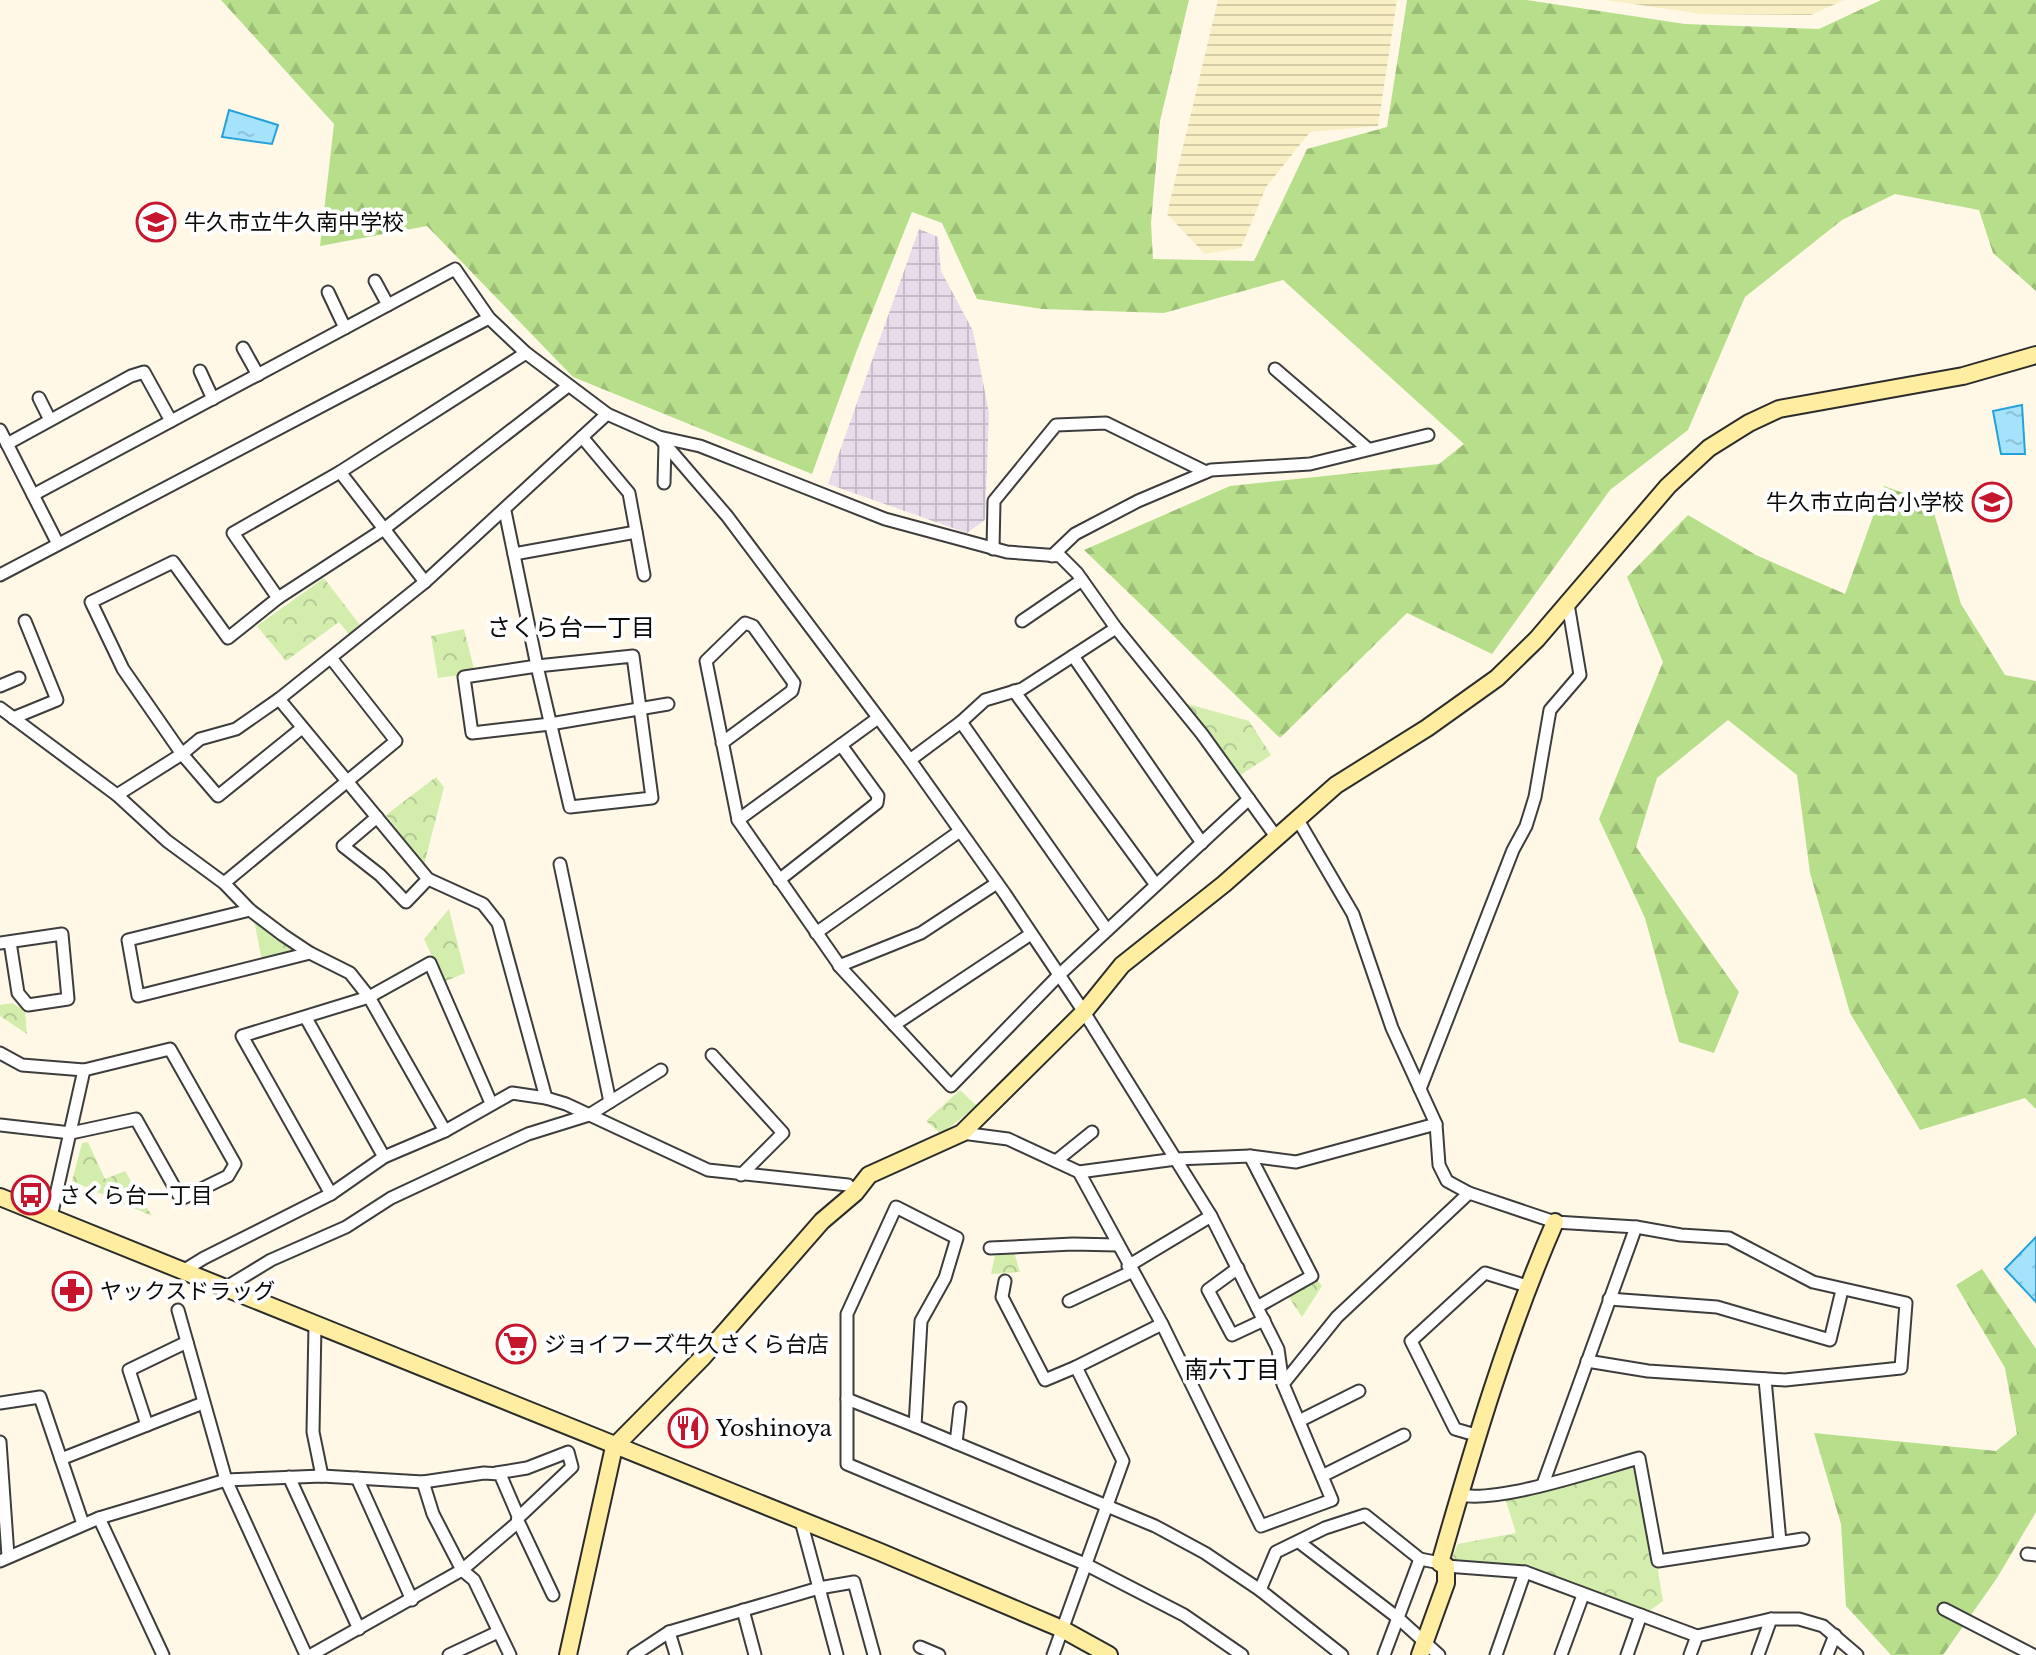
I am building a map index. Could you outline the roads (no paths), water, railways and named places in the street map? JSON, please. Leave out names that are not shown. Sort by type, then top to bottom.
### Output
[{"type":"street","points":[[33,495],[455,269],[489,318],[526,353],[607,414],[662,440],[700,446],[885,519],[993,549],[1060,556],[1202,734],[1277,838]]},
{"type":"street","points":[[375,281],[388,305]]},
{"type":"street","points":[[328,292],[345,328]]},
{"type":"street","points":[[0,575],[489,318]]},
{"type":"street","points":[[243,348],[258,375]]},
{"type":"street","points":[[278,598],[233,533],[340,472],[526,353]]},
{"type":"street","points":[[568,1655],[614,1447],[703,1357],[822,1221],[855,1193],[869,1175],[962,1133],[1084,1012],[1122,965],[1277,838],[1336,785],[1427,728],[1497,678],[1537,639],[1668,486],[1709,448],[1779,409],[1963,376],[2036,355]]},
{"type":"street","points":[[1275,369],[1368,449]]},
{"type":"street","points":[[200,371],[213,399]]},
{"type":"street","points":[[7,444],[131,376],[144,372],[171,421]]},
{"type":"street","points":[[302,728],[218,796],[182,754],[123,669],[91,602],[173,562],[228,638],[278,598],[384,529],[568,386]]},
{"type":"street","points":[[39,398],[50,420]]},
{"type":"street","points":[[117,795],[200,739],[236,729],[279,699],[425,582],[607,414]]},
{"type":"street","points":[[993,549],[994,501],[1056,425],[1106,423],[1206,472]]},
{"type":"street","points":[[0,430],[58,544]]},
{"type":"street","points":[[1052,556],[1075,534],[1138,501],[1206,472],[1310,464],[1428,435]]},
{"type":"street","points":[[582,437],[629,493],[644,575]]},
{"type":"street","points":[[662,440],[664,483]]},
{"type":"street","points":[[662,440],[727,516],[910,760],[1084,1012],[1211,1216],[1238,1268],[1278,1349],[1283,1384],[1332,1500],[1261,1526],[1162,1324],[1129,1269],[1079,1172]]},
{"type":"street","points":[[340,472],[425,582]]},
{"type":"street","points":[[505,511],[537,666],[550,724],[570,807],[652,798],[640,710],[633,656],[537,666],[464,677],[472,733],[550,724],[640,710],[668,704]]},
{"type":"street","points":[[514,554],[636,532]]},
{"type":"street","points":[[1022,621],[1082,580]]},
{"type":"street","points":[[1420,1089],[1513,850],[1526,826],[1535,797],[1550,710],[1580,675],[1568,604]]},
{"type":"street","points":[[13,718],[57,700],[25,621]]},
{"type":"street","points":[[722,743],[792,691],[794,683],[753,626],[745,623],[706,661],[722,743],[738,820],[839,966],[951,1086],[1059,975],[1249,799]]},
{"type":"street","points":[[910,760],[985,700],[1014,691],[1116,628]]},
{"type":"street","points":[[1073,656],[1202,843]]},
{"type":"street","points":[[224,883],[396,741],[331,658]]},
{"type":"street","points":[[0,686],[19,678]]},
{"type":"street","points":[[1014,691],[1156,885]]},
{"type":"street","points":[[279,699],[428,879],[483,904],[498,923],[546,1098]]},
{"type":"street","points":[[0,708],[117,795],[167,841],[224,883],[250,910],[310,953],[350,973],[369,997],[445,1131]]},
{"type":"street","points":[[738,820],[878,718]]},
{"type":"street","points":[[961,722],[1107,930]]},
{"type":"street","points":[[779,880],[877,803],[878,796],[841,745]]},
{"type":"street","points":[[377,817],[343,846],[380,875],[406,902],[428,879]]},
{"type":"street","points":[[1298,820],[1353,914],[1392,1028],[1436,1124],[1439,1165],[1447,1181],[1469,1193],[1555,1222],[1636,1227],[1681,1235],[1729,1238],[1813,1282],[1906,1303],[1901,1368],[1785,1380],[1648,1371],[1587,1361]]},
{"type":"street","points":[[816,933],[960,831]]},
{"type":"street","points":[[560,864],[610,1102]]},
{"type":"street","points":[[839,966],[921,933],[997,883]]},
{"type":"street","points":[[250,910],[128,940],[138,996],[310,953]]},
{"type":"street","points":[[62,934],[68,999],[28,1005],[18,993],[5,942],[62,934]]},
{"type":"street","points":[[894,1025],[1031,934]]},
{"type":"street","points":[[331,1194],[242,1036],[369,997],[430,963],[491,1103]]},
{"type":"street","points":[[306,1018],[384,1157]]},
{"type":"street","points":[[0,1053],[22,1065],[84,1070],[170,1049],[235,1164],[228,1176],[181,1199],[136,1119],[71,1133],[0,1125]]},
{"type":"street","points":[[712,1055],[783,1133],[741,1175]]},
{"type":"street","points":[[51,1217],[84,1070]]},
{"type":"street","points":[[225,1288],[271,1260],[346,1227],[391,1198],[528,1134],[589,1115],[661,1070]]},
{"type":"street","points":[[183,1271],[331,1194],[384,1157],[445,1131],[512,1093],[546,1098],[708,1170],[848,1185],[855,1193]]},
{"type":"street","points":[[962,1133],[1008,1139],[1079,1172],[1176,1159],[1250,1156],[1296,1162],[1436,1124]]},
{"type":"street","points":[[1056,1161],[1092,1132]]},
{"type":"street","points":[[1250,1156],[1312,1276],[1257,1307]]},
{"type":"street","points":[[1283,1384],[1337,1317],[1469,1193]]},
{"type":"street","points":[[0,1197],[801,1521],[1062,1629],[1109,1655]]},
{"type":"street","points":[[915,1426],[921,1321],[945,1278],[957,1238],[896,1207],[847,1314],[847,1464],[1085,1564],[1184,1615],[1242,1655]]},
{"type":"street","points":[[1069,1301],[1129,1269],[1211,1216]]},
{"type":"street","points":[[1422,1648],[1446,1583],[1443,1565],[1460,1495],[1527,1286],[1555,1222]]},
{"type":"street","points":[[1543,1484],[1636,1227]]},
{"type":"street","points":[[990,1248],[1117,1245]]},
{"type":"street","points":[[1238,1268],[1208,1290],[1232,1335],[1264,1320]]},
{"type":"street","points":[[1479,1436],[1455,1429],[1411,1341],[1485,1273],[1527,1286]]},
{"type":"street","points":[[1005,1281],[1002,1297],[1045,1380],[1162,1324]]},
{"type":"street","points":[[1609,1299],[1717,1307],[1830,1340],[1842,1290]]},
{"type":"street","points":[[0,1442],[4,1559],[99,1518],[226,1480],[322,1476],[423,1482],[527,1468],[568,1452],[572,1467],[462,1570],[308,1655],[226,1480],[178,1310]]},
{"type":"street","points":[[315,1325],[313,1432],[322,1476]]},
{"type":"street","points":[[147,1425],[129,1370],[187,1342]]},
{"type":"street","points":[[1053,1655],[1123,1461],[1076,1367]]},
{"type":"street","points":[[1765,1379],[1780,1542]]},
{"type":"street","points":[[1299,1421],[1359,1391]]},
{"type":"street","points":[[0,1403],[40,1397],[83,1524]]},
{"type":"street","points":[[847,1399],[1109,1505],[1205,1553],[1260,1590],[1342,1655]]},
{"type":"street","points":[[61,1459],[203,1403]]},
{"type":"street","points":[[956,1443],[960,1408]]},
{"type":"street","points":[[1322,1476],[1404,1435]]},
{"type":"street","points":[[1460,1495],[1475,1498],[1543,1484],[1639,1458],[1658,1561],[1803,1539]]},
{"type":"street","points":[[496,1473],[503,1477],[518,1520],[553,1595]]},
{"type":"street","points":[[289,1477],[359,1629]]},
{"type":"street","points":[[357,1478],[412,1600]]},
{"type":"street","points":[[423,1482],[433,1514],[462,1570],[474,1580],[510,1655]]},
{"type":"street","points":[[1260,1590],[1276,1552],[1325,1528],[1365,1515],[1420,1559],[1443,1565],[1525,1572],[1697,1636],[1771,1619],[1799,1619],[1823,1626],[1857,1655]]},
{"type":"street","points":[[99,1518],[163,1655]]},
{"type":"street","points":[[801,1521],[837,1655]]},
{"type":"street","points":[[1299,1542],[1398,1618],[1422,1648],[1439,1655]]},
{"type":"street","points":[[1384,1655],[1420,1559]]},
{"type":"street","points":[[1496,1655],[1525,1572]]},
{"type":"street","points":[[634,1655],[669,1632],[819,1588],[854,1582],[874,1655]]},
{"type":"street","points":[[1561,1655],[1583,1595]]},
{"type":"street","points":[[1944,1609],[2033,1655]]},
{"type":"street","points":[[743,1610],[755,1655]]},
{"type":"street","points":[[1627,1655],[1641,1615]]},
{"type":"street","points":[[1758,1655],[1771,1619]]},
{"type":"street","points":[[449,1655],[498,1632]]},
{"type":"street","points":[[669,1632],[676,1655]]},
{"type":"street","points":[[1827,1655],[1835,1635]]},
{"type":"street","points":[[1690,1655],[1697,1636]]},
{"type":"street","points":[[920,1647],[939,1655]]},
{"type":"water","points":[[229,110],[278,125],[272,144],[222,137]]},
{"type":"water","points":[[2022,405],[2025,454],[2001,454],[1993,411]]},
{"type":"water","points":[[2036,1237],[2036,1302],[2005,1269]]},
{"type":"place","name":"牛久市立牛久南中学校","points":[[156,222]]},
{"type":"place","name":"牛久市立向台小学校","points":[[1992,502]]},
{"type":"place","name":"さくら台一丁目","points":[[31,1195]]},
{"type":"place","name":"ヤックスドラッグ","points":[[72,1291]]},
{"type":"place","name":"ジョイフーズ牛久さくら台店","points":[[516,1344]]},
{"type":"place","name":"Yoshinoya","points":[[688,1428]]},
{"type":"district","name":"さくら台一丁目","points":[[571,628]]},
{"type":"district","name":"南六丁目","points":[[1232,1370]]}]
